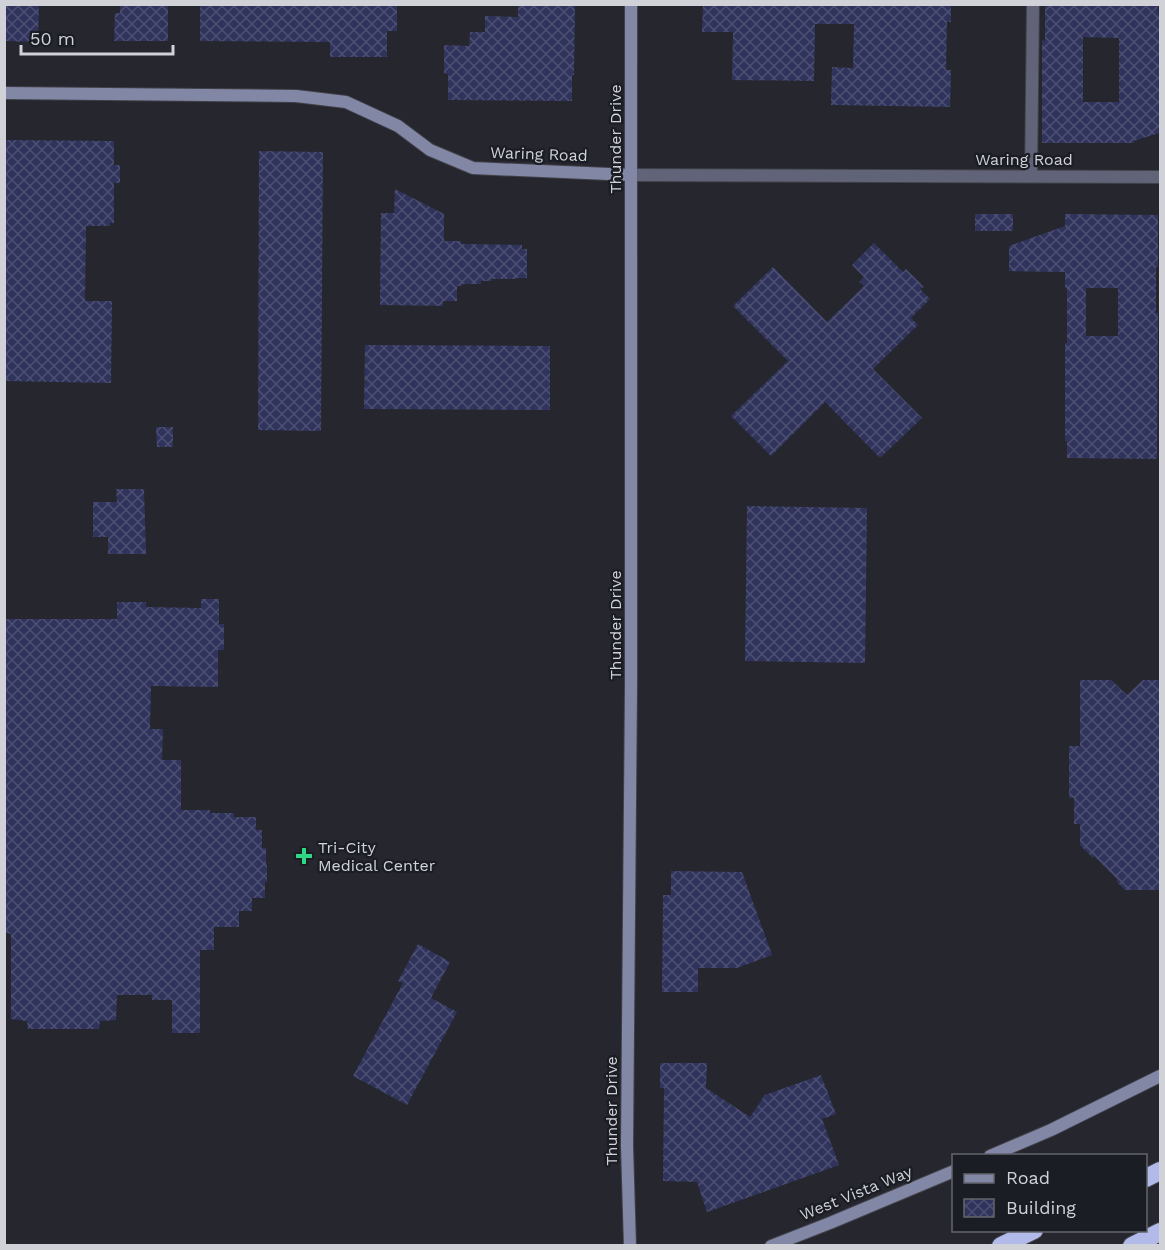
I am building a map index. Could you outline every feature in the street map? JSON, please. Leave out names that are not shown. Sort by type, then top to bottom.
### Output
[{"type":"highway","points":[[1147,1178],[1161,1171]]},
{"type":"highway","points":[[1001,1245],[1030,1232]]},
{"type":"highway","points":[[1131,1245],[1161,1232]]},
{"type":"street","name":"Thunder Drive","points":[[630,1245],[627,1146],[631,698],[631,4]]},
{"type":"street","points":[[1031,176],[1033,4]]},
{"type":"street","name":"Waring Road","points":[[4,93],[296,96],[346,102],[398,126],[430,150],[473,168],[631,175],[1161,177]]},
{"type":"street","points":[[992,1154],[1051,1130],[1161,1076]]},
{"type":"street","name":"West Vista Way","points":[[771,1245],[952,1172]]},
{"type":"building","points":[[4,4],[39,4],[38,39],[34,42],[4,41]]},
{"type":"building","points":[[120,4],[168,4],[168,41],[114,41],[115,13],[120,13]]},
{"type":"building","points":[[200,4],[397,4],[397,31],[387,31],[387,57],[330,57],[330,42],[200,41]]},
{"type":"building","points":[[518,4],[575,4],[572,101],[448,100],[448,74],[444,73],[444,45],[469,46],[470,32],[485,32],[485,16],[518,17]]},
{"type":"building","points":[[703,4],[951,4],[951,22],[947,22],[946,70],[951,70],[950,107],[831,105],[832,67],[853,68],[854,24],[815,24],[814,81],[732,80],[733,32],[702,32]]},
{"type":"building","points":[[1045,4],[1157,4],[1160,21],[1159,133],[1134,141],[1134,143],[1042,143],[1042,40],[1045,41]],"holes":[[[1083,37],[1119,38],[1119,102],[1083,102]]]},
{"type":"building","points":[[4,140],[114,141],[114,165],[120,165],[120,183],[114,183],[114,223],[110,223],[110,226],[86,226],[85,301],[112,301],[111,383],[4,381]]},
{"type":"building","points":[[259,151],[323,152],[321,431],[258,430]]},
{"type":"building","points":[[395,189],[444,214],[444,241],[461,241],[461,244],[522,245],[522,249],[527,249],[527,278],[492,279],[492,281],[481,281],[481,284],[462,284],[462,286],[457,286],[457,301],[443,301],[443,306],[380,305],[381,213],[394,213]]},
{"type":"building","points":[[975,214],[1013,214],[1013,231],[975,231]]},
{"type":"building","points":[[1065,214],[1158,215],[1157,459],[1067,458],[1065,343],[1067,343],[1067,288],[1065,288],[1065,272],[1009,271],[1009,246],[1065,226]],"holes":[[[1086,288],[1118,288],[1118,336],[1086,336]]]},
{"type":"building","points":[[874,243],[903,272],[906,269],[924,287],[920,289],[930,299],[911,318],[918,325],[873,369],[922,418],[880,458],[825,402],[771,456],[731,416],[788,361],[733,306],[773,267],[827,322],[864,286],[859,282],[864,277],[852,265]]},
{"type":"building","points":[[365,345],[550,346],[550,410],[364,409]]},
{"type":"building","points":[[156,427],[173,427],[173,447],[157,447]]},
{"type":"building","points":[[116,489],[144,489],[146,554],[108,554],[108,537],[93,537],[93,502],[117,502]]},
{"type":"building","points":[[747,506],[867,508],[865,663],[745,661]]},
{"type":"building","points":[[201,599],[219,599],[219,624],[224,624],[224,650],[218,650],[218,687],[151,686],[150,729],[163,729],[162,760],[181,760],[181,810],[210,810],[210,813],[234,813],[234,817],[256,817],[256,830],[262,830],[262,848],[266,848],[265,898],[252,898],[252,911],[239,911],[239,927],[214,927],[214,950],[200,950],[200,1033],[172,1033],[172,1000],[152,1000],[152,995],[117,995],[116,1020],[100,1021],[99,1029],[28,1029],[27,1021],[11,1019],[11,934],[4,933],[4,619],[117,619],[117,602],[146,602],[146,607],[201,608]]},
{"type":"building","points":[[1080,680],[1111,680],[1127,695],[1143,680],[1161,680],[1161,890],[1125,890],[1094,856],[1093,858],[1080,845],[1080,824],[1074,824],[1074,798],[1069,798],[1069,746],[1080,746]]},
{"type":"building","points":[[671,871],[742,872],[772,955],[737,968],[698,968],[698,992],[662,992],[663,895],[671,895]]},
{"type":"building","points":[[418,944],[450,962],[431,998],[457,1012],[407,1105],[353,1076],[403,983],[398,981]]},
{"type":"building","points":[[660,1063],[707,1063],[706,1088],[750,1117],[765,1095],[821,1075],[836,1114],[822,1119],[839,1165],[707,1212],[697,1182],[663,1181],[664,1088],[660,1088]]},
{"type":"place","name":"Tri-City Medical Center","points":[[304,856]]}]
